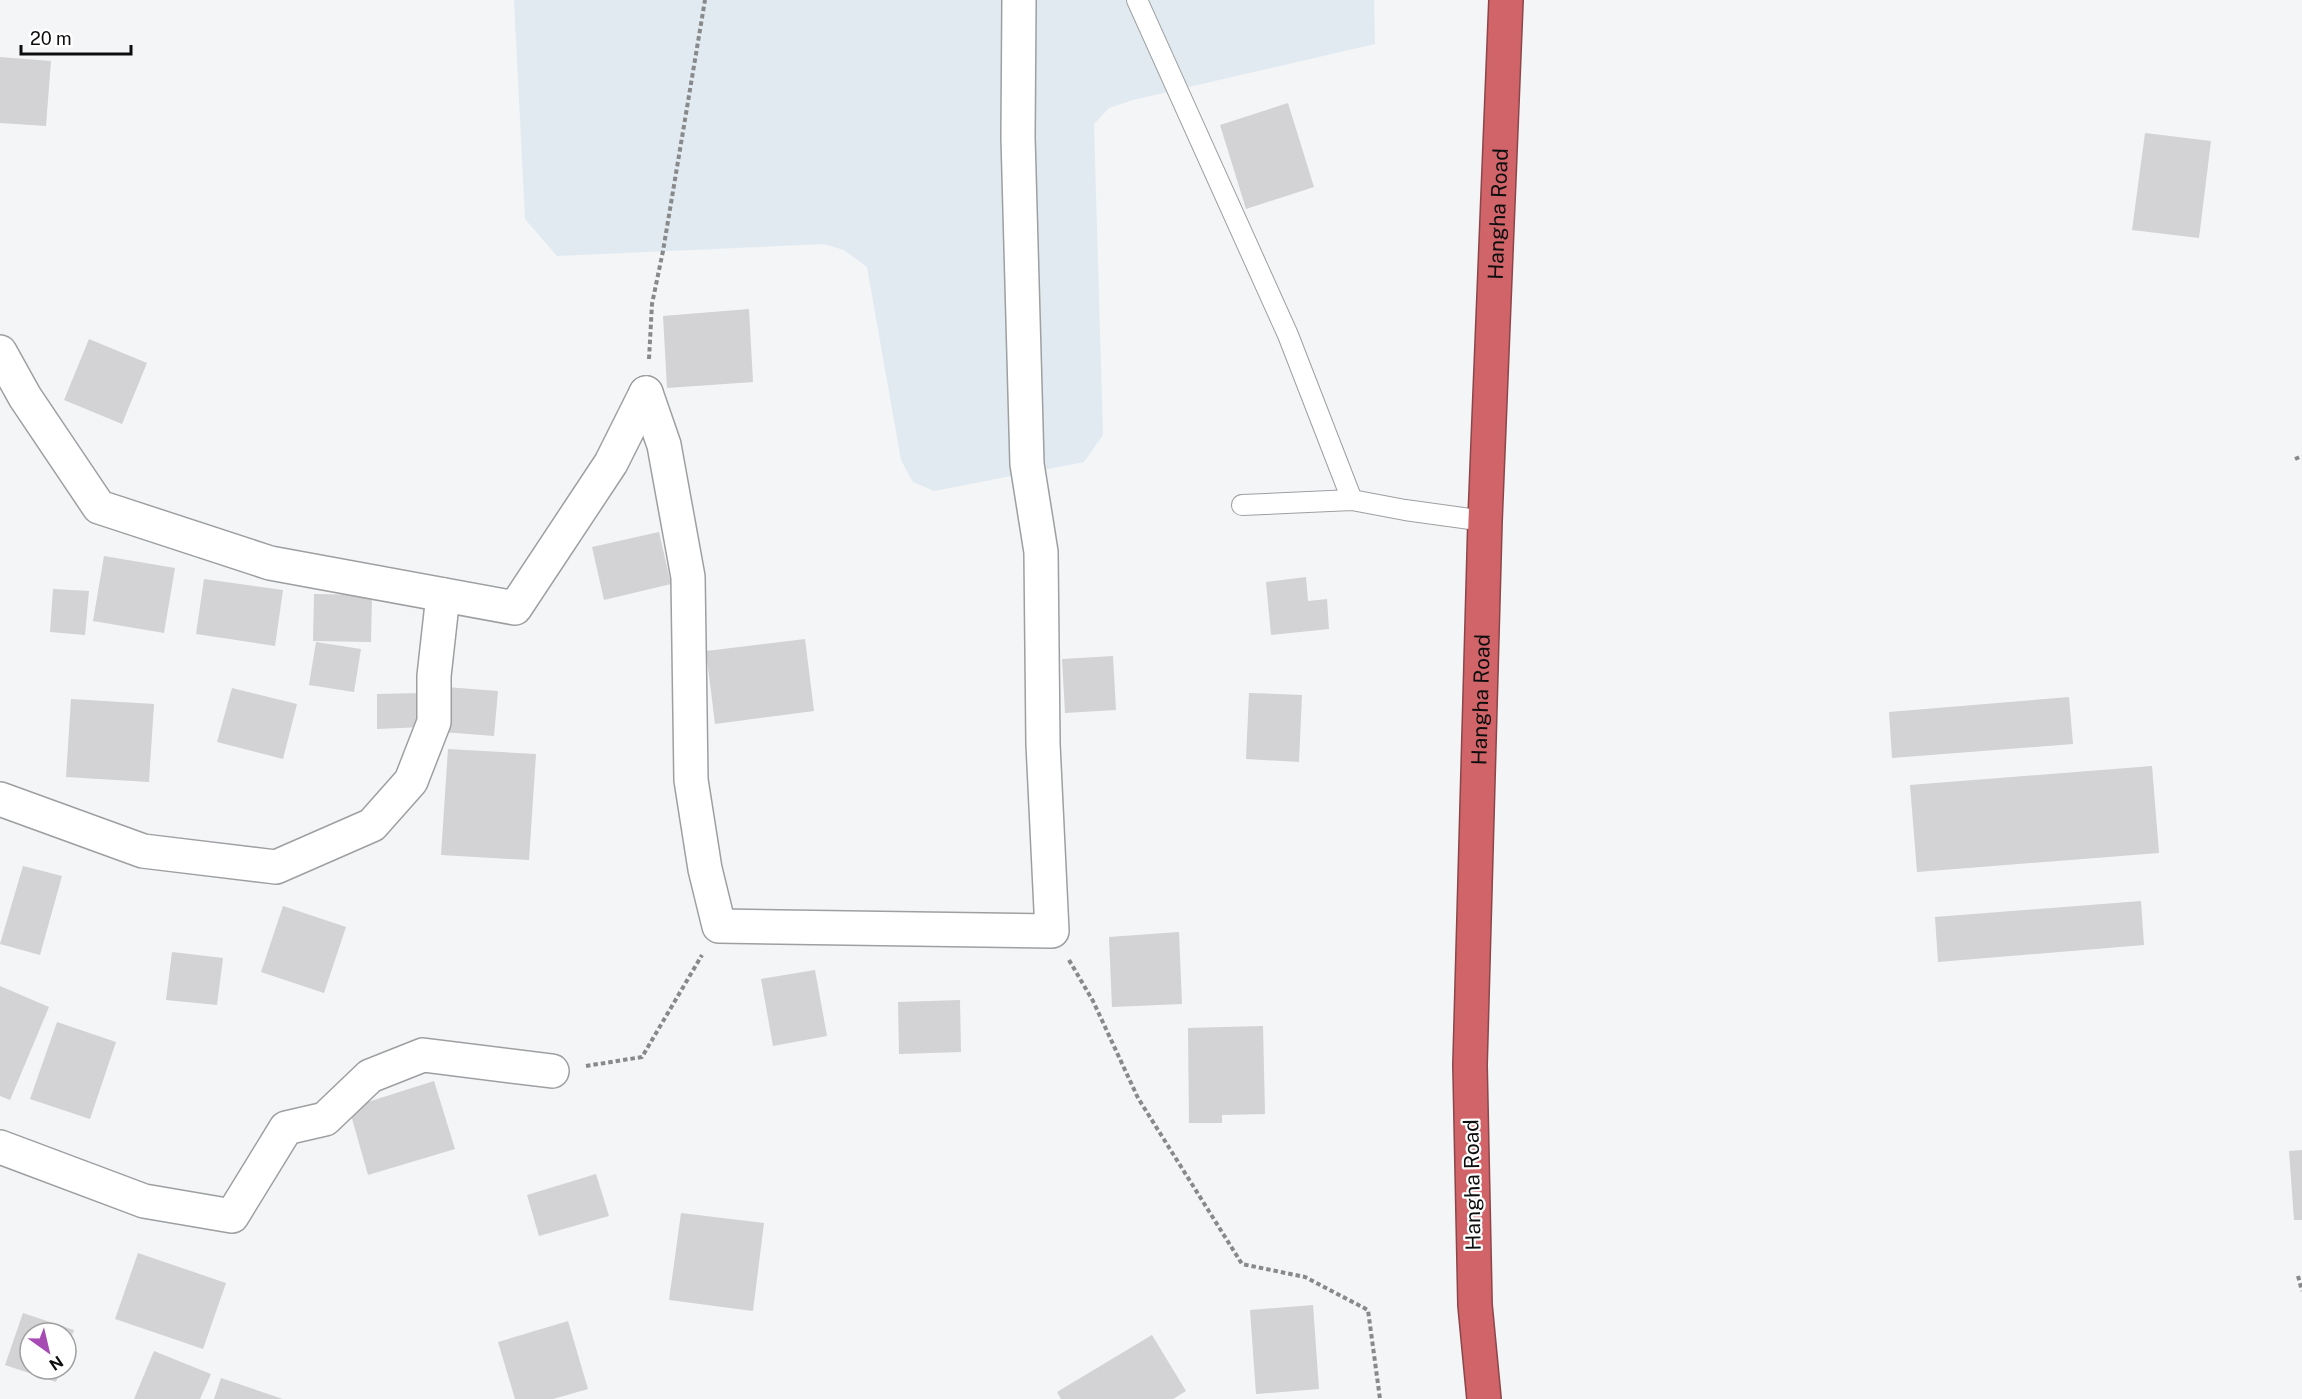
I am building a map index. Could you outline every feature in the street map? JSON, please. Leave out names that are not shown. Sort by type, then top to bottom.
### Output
[{"type":"highway","name":"Hangha Road","points":[[1484,1399],[1475,1305],[1470,1065],[1485,521],[1506,0]]},
{"type":"street","points":[[646,393],[664,445],[688,577],[691,780],[705,869],[719,926],[1052,931],[1043,744],[1041,552],[1027,464],[1018,137],[1018,0]]},
{"type":"street","points":[[0,352],[25,397],[99,507],[270,563],[515,608],[611,464],[646,393]]},
{"type":"street","points":[[0,799],[143,851],[276,867],[372,825],[411,781],[434,722],[434,676],[443,595]]},
{"type":"street","points":[[0,1147],[144,1201],[232,1216],[286,1128],[325,1119],[370,1076],[423,1055],[552,1071]]},
{"type":"lane","points":[[1137,0],[1288,335],[1352,500]]},
{"type":"lane","points":[[1242,505],[1352,500],[1485,521]]},
{"type":"path","points":[[646,393],[652,304],[705,0]]},
{"type":"path","points":[[2295,459],[2302,456]]},
{"type":"path","points":[[552,1071],[642,1057],[719,926]]},
{"type":"path","points":[[1052,931],[1093,1001],[1138,1098],[1242,1264],[1305,1277],[1368,1310],[1380,1399]]},
{"type":"path","points":[[2298,1276],[2302,1292]]},
{"type":"shaded area","points":[[514,0],[1374,0],[1375,44],[1133,100],[1109,108],[1094,124],[1103,435],[1084,462],[934,491],[913,482],[901,460],[867,267],[844,250],[824,244],[557,256],[525,219]]},
{"type":"building","points":[[0,57],[51,61],[46,126],[0,123]]},
{"type":"building","points":[[1288,103],[1314,187],[1246,209],[1220,125]]},
{"type":"building","points":[[2145,133],[2211,141],[2199,238],[2132,230]]},
{"type":"building","points":[[749,309],[753,382],[667,388],[663,316]]},
{"type":"building","points":[[89,339],[147,363],[122,424],[64,400]]},
{"type":"building","points":[[659,532],[671,584],[604,600],[592,547]]},
{"type":"building","points":[[104,556],[175,568],[164,633],[93,621]]},
{"type":"building","points":[[1306,577],[1308,601],[1327,599],[1329,629],[1271,635],[1266,582]]},
{"type":"building","points":[[204,579],[283,590],[275,646],[196,634]]},
{"type":"building","points":[[53,589],[89,591],[85,635],[50,632]]},
{"type":"building","points":[[314,594],[372,595],[371,642],[313,641]]},
{"type":"building","points":[[805,639],[814,711],[715,724],[706,651]]},
{"type":"building","points":[[316,642],[361,649],[354,692],[309,685]]},
{"type":"building","points":[[1113,656],[1116,710],[1065,713],[1062,659]]},
{"type":"building","points":[[446,687],[498,691],[494,736],[442,732]]},
{"type":"building","points":[[232,688],[297,704],[283,759],[217,742]]},
{"type":"building","points":[[423,693],[424,727],[377,729],[377,694]]},
{"type":"building","points":[[1249,693],[1302,695],[1299,762],[1246,759]]},
{"type":"building","points":[[2069,697],[2073,744],[1892,758],[1889,712]]},
{"type":"building","points":[[71,699],[154,704],[149,782],[66,777]]},
{"type":"building","points":[[448,749],[536,754],[529,860],[441,855]]},
{"type":"building","points":[[2152,766],[2159,853],[1917,872],[1910,785]]},
{"type":"building","points":[[23,866],[62,876],[40,955],[0,944]]},
{"type":"building","points":[[2141,901],[2144,945],[1938,962],[1935,917]]},
{"type":"building","points":[[283,906],[346,927],[324,993],[261,972]]},
{"type":"building","points":[[1179,932],[1182,1004],[1112,1007],[1109,937]]},
{"type":"building","points":[[172,952],[223,958],[217,1005],[166,1000]]},
{"type":"building","points":[[815,970],[827,1036],[773,1046],[761,979]]},
{"type":"building","points":[[0,986],[49,1007],[10,1100],[0,1096]]},
{"type":"building","points":[[960,1000],[961,1052],[899,1054],[898,1002]]},
{"type":"building","points":[[57,1022],[116,1042],[90,1119],[30,1099]]},
{"type":"building","points":[[1263,1026],[1265,1114],[1222,1115],[1222,1123],[1189,1123],[1188,1028]]},
{"type":"building","points":[[434,1081],[455,1149],[368,1175],[349,1108]]},
{"type":"building","points":[[2302,1150],[2302,1220],[2294,1220],[2289,1151]]},
{"type":"building","points":[[596,1174],[609,1216],[539,1236],[527,1195]]},
{"type":"building","points":[[681,1213],[764,1223],[753,1311],[669,1300]]},
{"type":"building","points":[[138,1253],[226,1283],[203,1349],[115,1319]]},
{"type":"building","points":[[1313,1305],[1319,1389],[1256,1394],[1250,1310]]},
{"type":"building","points":[[23,1313],[47,1321],[20,1321]]},
{"type":"building","points":[[568,1321],[588,1389],[553,1399],[515,1399],[498,1342]]},
{"type":"building","points":[[18,1327],[18,1369],[5,1365]]},
{"type":"building","points":[[1152,1335],[1186,1391],[1173,1399],[1061,1399],[1057,1392]]},
{"type":"building","points":[[154,1351],[211,1374],[200,1399],[134,1399]]},
{"type":"building","points":[[221,1378],[283,1399],[214,1399]]}]
